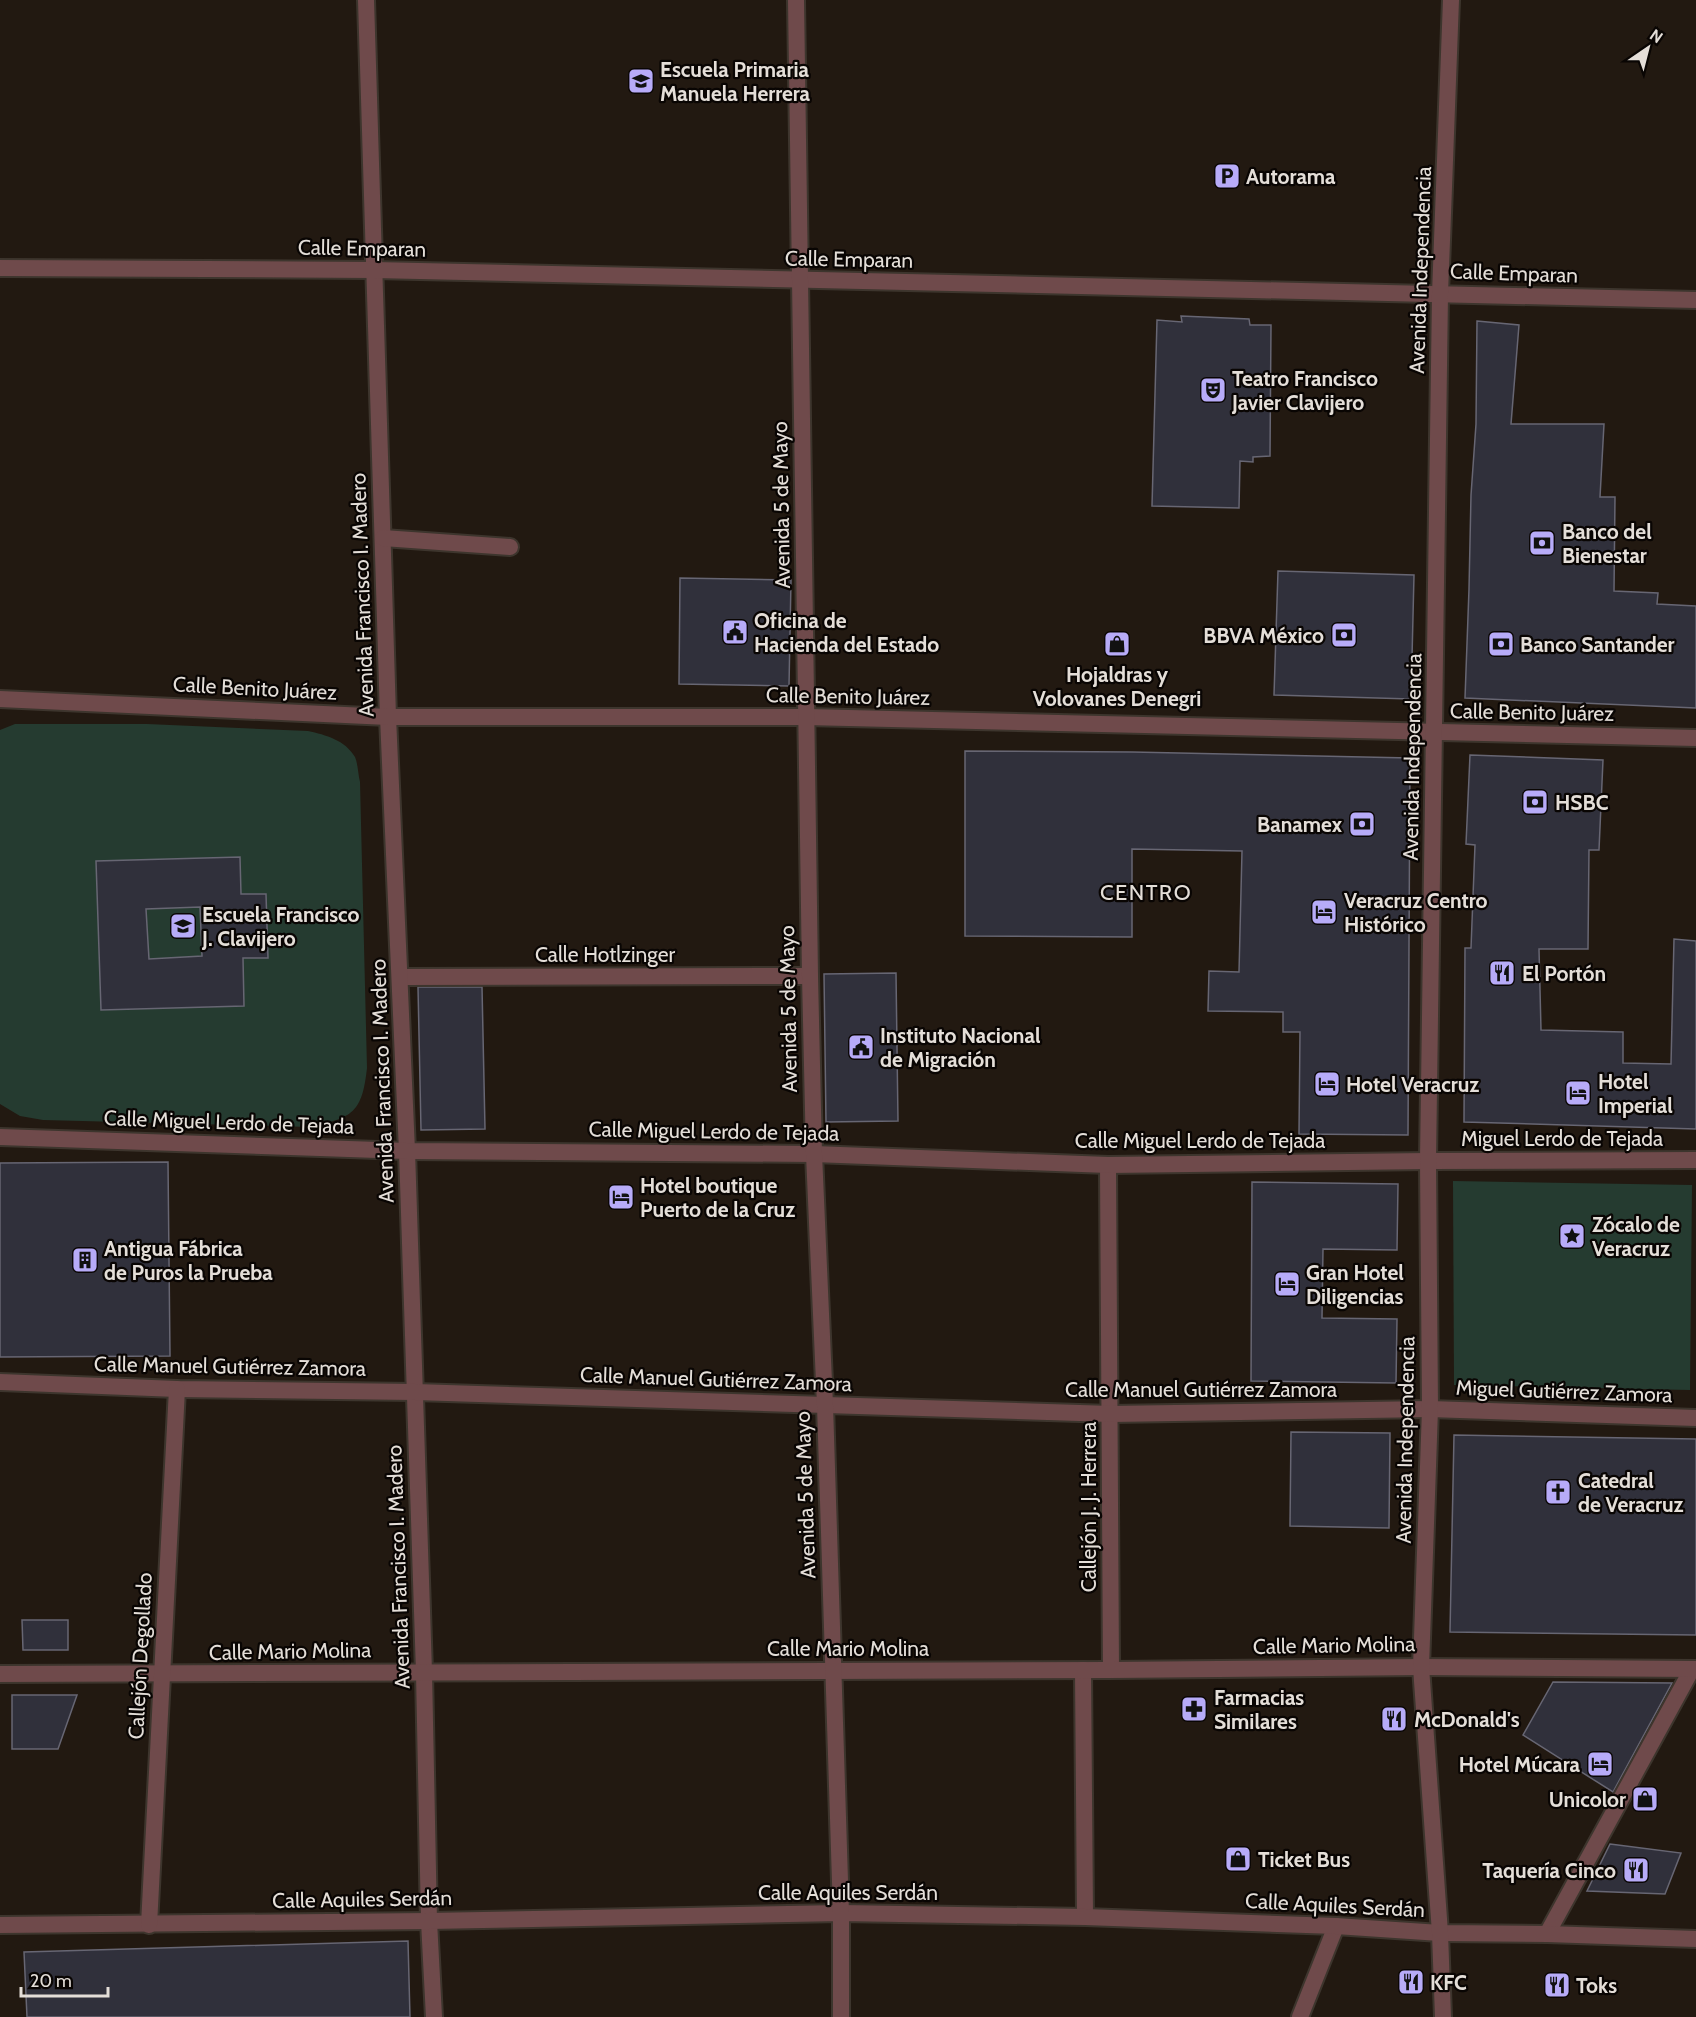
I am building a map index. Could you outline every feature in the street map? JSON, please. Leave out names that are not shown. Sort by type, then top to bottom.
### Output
[{"type":"street","name":"Avenida Francisco I. Madero","points":[[366,0],[387,717],[407,1151],[424,1672],[429,1921],[434,2017]]},
{"type":"street","name":"Avenida 5 de Mayo","points":[[796,0],[810,976],[814,1154],[825,1405],[841,1913],[841,2017]]},
{"type":"street","name":"Avenida Independencia","points":[[1443,2017],[1440,1933],[1421,1667],[1430,1409],[1428,1161],[1440,294],[1451,0]]},
{"type":"street","name":"Calle Emparan","points":[[0,268],[374,270],[1696,300]]},
{"type":"street","points":[[383,538],[510,547]]},
{"type":"street","name":"Calle Benito Juárez","points":[[0,699],[387,717],[806,717],[1696,738]]},
{"type":"street","name":"Calle Hotlzinger","points":[[400,977],[810,976]]},
{"type":"street","name":"Calle Miguel Lerdo de Tejada","points":[[0,1137],[407,1151],[814,1154],[1108,1165],[1428,1161]]},
{"type":"street","name":"Miguel Lerdo de Tejada","points":[[1428,1161],[1696,1160]]},
{"type":"street","name":"Callejón J. J. Herrera","points":[[1108,1165],[1111,1670]]},
{"type":"street","name":"Calle Manuel Gutiérrez Zamora","points":[[0,1382],[177,1389],[415,1392],[1111,1414],[1430,1409]]},
{"type":"street","name":"Callejón Degollado","points":[[149,1925],[177,1389]]},
{"type":"street","name":"Miguel Gutiérrez Zamora","points":[[1430,1409],[1696,1418]]},
{"type":"street","name":"Calle Mario Molina","points":[[0,1674],[1421,1667],[1694,1669]]},
{"type":"street","points":[[1547,1934],[1694,1669]]},
{"type":"street","points":[[1083,1670],[1084,1917]]},
{"type":"street","name":"Calle Aquiles Serdán","points":[[0,1925],[149,1925],[841,1913],[1084,1917],[1336,1926],[1440,1933],[1696,1939]]},
{"type":"street","points":[[1300,2017],[1336,1926]]},
{"type":"green space","points":[[15,724],[147,724],[308,731],[335,739],[351,751],[356,760],[360,782],[367,1068],[362,1095],[353,1111],[337,1120],[311,1127],[43,1120],[20,1116],[0,1104],[0,730]]},
{"type":"green space","name":"Zócalo de Veracruz","points":[[1453,1181],[1692,1185],[1690,1390],[1454,1385]]},
{"type":"building","name":"Teatro Francisco Javier Clavijero","points":[[1181,316],[1249,319],[1250,325],[1271,325],[1270,456],[1253,457],[1253,462],[1240,461],[1239,508],[1152,506],[1157,320],[1182,322]]},
{"type":"building","points":[[1477,321],[1519,325],[1511,424],[1604,424],[1600,497],[1615,497],[1614,591],[1658,593],[1657,604],[1696,606],[1696,708],[1465,698],[1471,495],[1476,424]]},
{"type":"building","name":"BBVA México","points":[[1278,571],[1414,575],[1411,699],[1274,695]]},
{"type":"building","name":"Oficina de Hacienda del Estado","points":[[680,578],[791,580],[789,686],[679,684]]},
{"type":"building","points":[[965,751],[1410,758],[1408,1135],[1299,1134],[1300,1032],[1283,1032],[1283,1012],[1208,1011],[1209,971],[1239,972],[1242,851],[1132,849],[1132,937],[965,936]]},
{"type":"building","points":[[1470,755],[1603,760],[1599,850],[1589,850],[1588,949],[1539,949],[1541,1030],[1623,1032],[1623,1063],[1671,1064],[1674,939],[1696,941],[1696,1129],[1464,1122],[1465,948],[1471,948],[1475,845],[1466,844]]},
{"type":"building","name":"Escuela Francisco J. Clavijero","points":[[240,857],[241,894],[266,894],[268,958],[243,958],[244,1006],[101,1010],[96,861]],"holes":[[[200,907],[202,956],[149,959],[146,909]]]},
{"type":"building","name":"Instituto Nacional de Migración","points":[[896,973],[898,1121],[826,1122],[824,974]]},
{"type":"building","points":[[418,987],[482,987],[485,1129],[421,1130]]},
{"type":"building","name":"Antigua Fábrica de Puros la Prueba","points":[[168,1162],[170,1356],[0,1357],[0,1163]]},
{"type":"building","name":"Gran Hotel Diligencias","points":[[1252,1182],[1398,1184],[1397,1250],[1323,1249],[1322,1318],[1397,1319],[1396,1383],[1251,1381]]},
{"type":"building","points":[[1291,1432],[1390,1433],[1389,1528],[1290,1526]]},
{"type":"building","name":"Catedral de Veracruz","points":[[1454,1435],[1696,1439],[1696,1635],[1450,1632]]},
{"type":"building","points":[[22,1620],[68,1620],[68,1650],[23,1650]]},
{"type":"building","name":"Hotel Múcara","points":[[1553,1682],[1672,1683],[1613,1792],[1523,1735]]},
{"type":"building","points":[[12,1695],[77,1695],[58,1749],[12,1749]]},
{"type":"building","name":"Taquería Cinco","points":[[1610,1844],[1681,1853],[1665,1894],[1587,1891]]},
{"type":"building","points":[[408,1941],[410,2017],[27,2017],[24,1952]]},
{"type":"place","name":"Escuela Primaria Manuela Herrera","points":[[641,81]]},
{"type":"place","name":"Autorama","points":[[1227,176]]},
{"type":"place","name":"Teatro Francisco Javier Clavijero","points":[[1213,390]]},
{"type":"place","name":"Banco del Bienestar","points":[[1542,543]]},
{"type":"place","name":"Oficina de Hacienda del Estado","points":[[735,632]]},
{"type":"place","name":"BBVA México","points":[[1344,635]]},
{"type":"place","name":"Hojaldras y Volovanes Denegri","points":[[1117,644]]},
{"type":"place","name":"Banco Santander","points":[[1501,644]]},
{"type":"place","name":"HSBC","points":[[1535,802]]},
{"type":"place","name":"Banamex","points":[[1362,824]]},
{"type":"place","name":"Veracruz Centro Histórico","points":[[1324,912]]},
{"type":"place","name":"Escuela Francisco J. Clavijero","points":[[183,926]]},
{"type":"place","name":"El Portón","points":[[1502,973]]},
{"type":"place","name":"Instituto Nacional de Migración","points":[[861,1047]]},
{"type":"place","name":"Hotel Veracruz","points":[[1327,1084]]},
{"type":"place","name":"Hotel Imperial","points":[[1578,1093]]},
{"type":"place","name":"Hotel boutique Puerto de la Cruz","points":[[621,1197]]},
{"type":"place","name":"Zócalo de Veracruz","points":[[1572,1236]]},
{"type":"place","name":"Antigua Fábrica de Puros la Prueba","points":[[85,1260]]},
{"type":"place","name":"Gran Hotel Diligencias","points":[[1287,1284]]},
{"type":"place","name":"Catedral de Veracruz","points":[[1558,1492]]},
{"type":"place","name":"Farmacias Similares","points":[[1194,1709]]},
{"type":"place","name":"McDonald's","points":[[1394,1719]]},
{"type":"place","name":"Hotel Múcara","points":[[1600,1764]]},
{"type":"place","name":"Unicolor","points":[[1645,1799]]},
{"type":"place","name":"Ticket Bus","points":[[1238,1859]]},
{"type":"place","name":"Taquería Cinco","points":[[1636,1870]]},
{"type":"place","name":"KFC","points":[[1411,1982]]},
{"type":"place","name":"Toks","points":[[1557,1985]]},
{"type":"district","name":"CENTRO","points":[[1146,892]]}]
